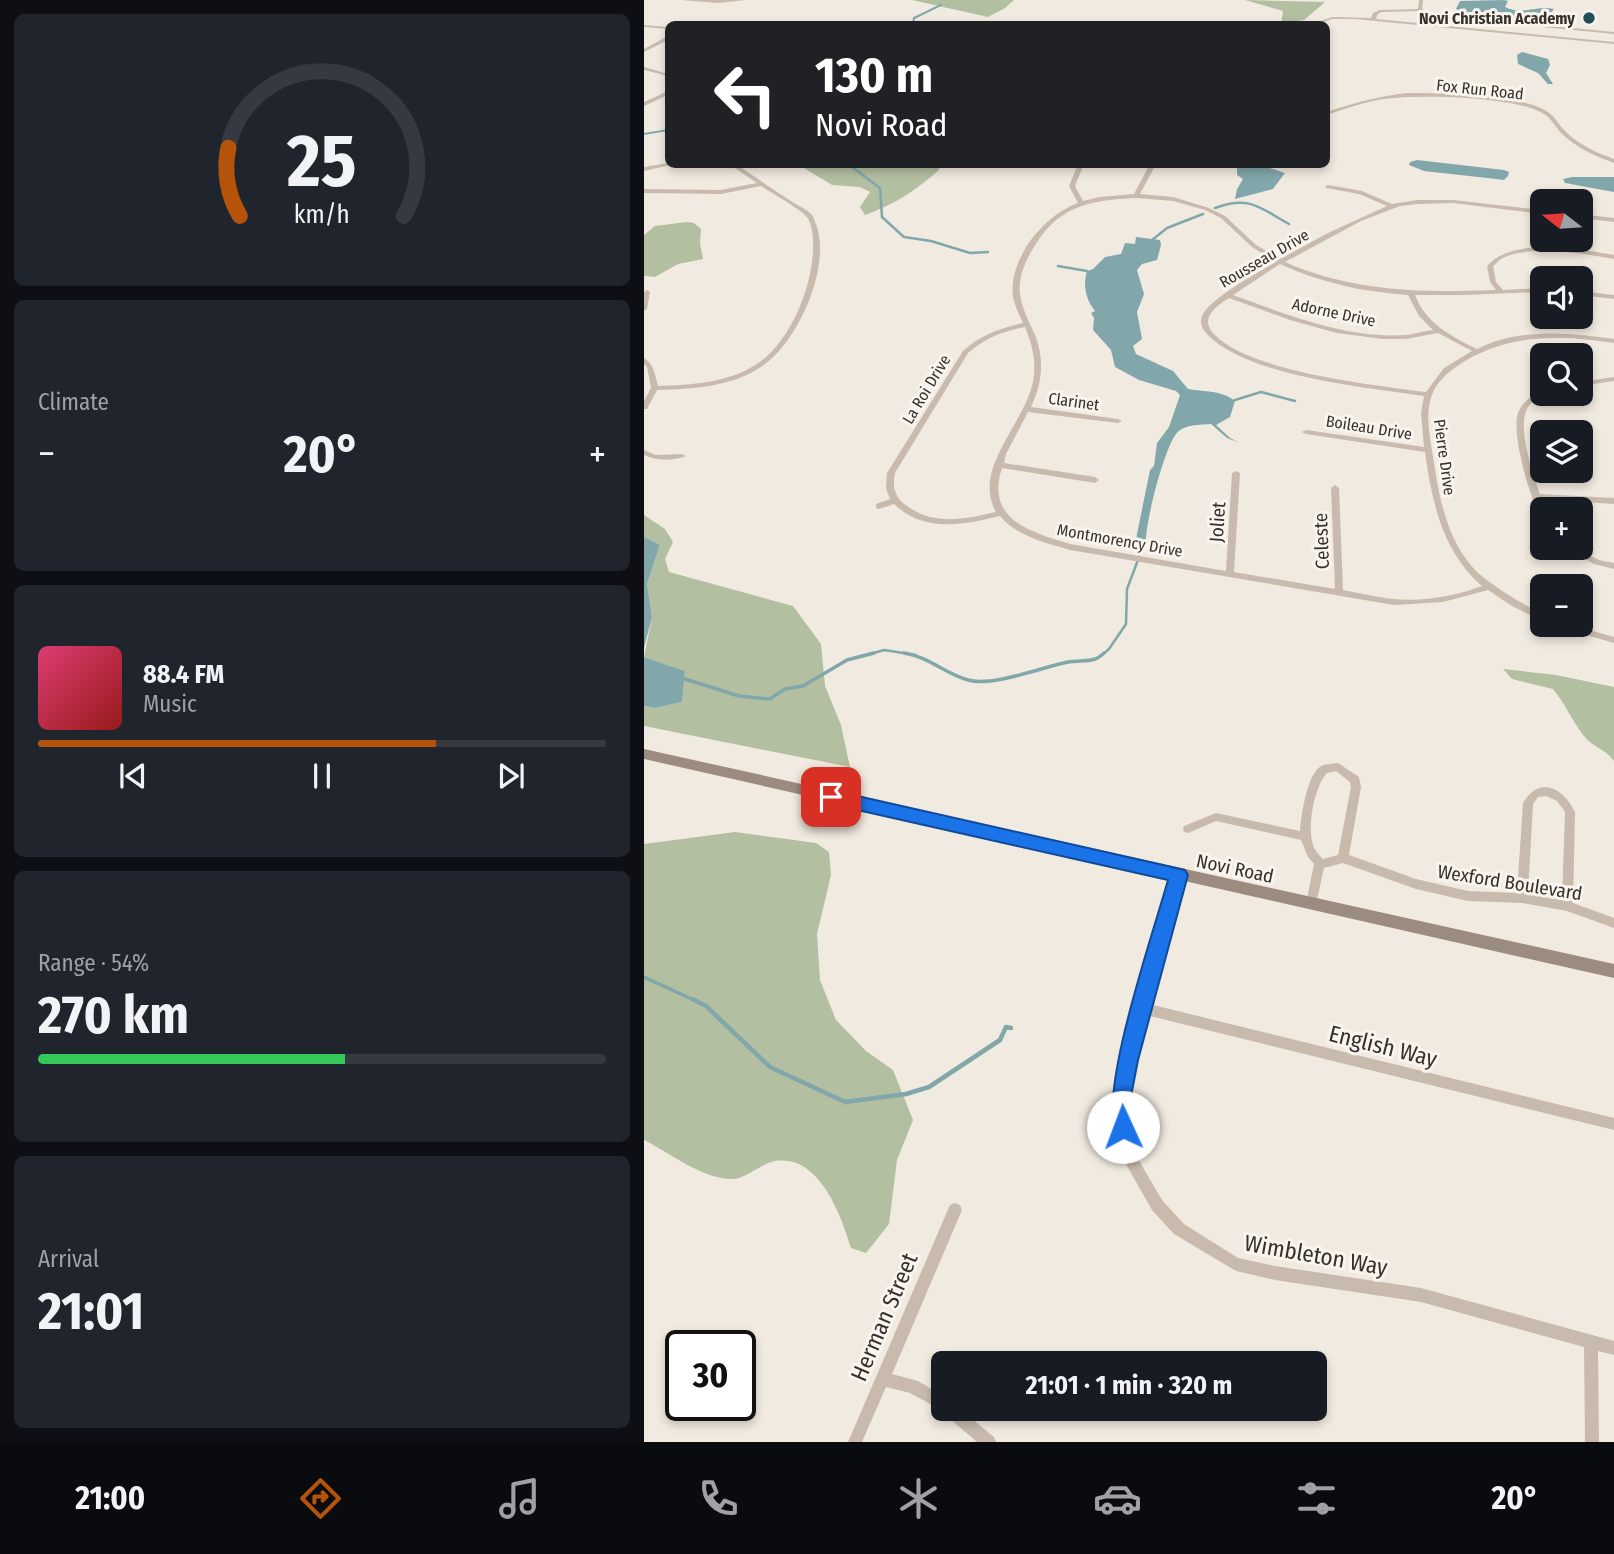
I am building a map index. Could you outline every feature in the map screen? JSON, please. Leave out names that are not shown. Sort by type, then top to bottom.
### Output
[{"type":"main road","name":"Novi Road","points":[[644,754],[1614,971]]},
{"type":"street","points":[[683,0],[744,0]]},
{"type":"street","points":[[1420,10],[1422,0]]},
{"type":"street","points":[[1373,20],[1375,13],[1380,11],[1420,10],[1438,16],[1614,33]]},
{"type":"street","points":[[1324,21],[1332,18],[1373,20],[1614,43]]},
{"type":"street","points":[[644,26],[665,28]]},
{"type":"street","points":[[644,51],[665,40]]},
{"type":"street","points":[[644,68],[665,73]]},
{"type":"street","points":[[644,104],[665,94]]},
{"type":"street","name":"Fox Run Road","points":[[1330,113],[1362,102],[1396,96],[1437,96],[1510,102],[1544,112],[1582,149],[1614,161]]},
{"type":"street","points":[[644,169],[665,165]]},
{"type":"street","points":[[655,388],[688,387],[737,377],[775,354],[785,341],[814,278],[816,230],[810,216],[737,168]]},
{"type":"street","points":[[1079,168],[1072,186],[1082,204]]},
{"type":"street","points":[[1136,196],[1151,168]]},
{"type":"street","points":[[644,191],[721,192],[762,184]]},
{"type":"street","points":[[1328,187],[1360,192],[1391,206]]},
{"type":"street","points":[[879,506],[894,501],[913,516],[933,522],[955,523],[1001,513],[992,496],[998,465],[1035,390],[1038,358],[1016,302],[1015,280],[1019,267],[1042,228],[1054,217],[1082,204],[1136,196],[1175,200],[1216,214],[1232,224],[1253,245],[1282,262],[1329,280],[1367,289],[1450,296],[1530,291]]},
{"type":"street","name":"Rousseau Drive","points":[[1428,394],[1315,376],[1228,349],[1211,336],[1204,323],[1208,311],[1228,295],[1282,262],[1391,206],[1440,201],[1530,211]]},
{"type":"street","points":[[1593,218],[1614,220]]},
{"type":"street","points":[[1501,292],[1493,282],[1490,267],[1495,258],[1503,254],[1533,250],[1614,257]]},
{"type":"street","points":[[644,309],[647,292]]},
{"type":"street","points":[[1411,294],[1415,309],[1438,331],[1476,351]]},
{"type":"street","name":"Adorne Drive","points":[[1228,295],[1300,321],[1359,334],[1404,337],[1438,331]]},
{"type":"street","points":[[1593,295],[1614,297]]},
{"type":"street","name":"La Roi Drive","points":[[894,501],[888,482],[891,473],[965,352],[976,341],[993,332],[1025,325]]},
{"type":"street","name":"Pierre Drive","points":[[1530,611],[1477,576],[1453,547],[1443,526],[1428,450],[1425,412],[1428,394],[1444,373],[1476,351],[1503,342],[1538,336],[1576,335],[1614,341]]},
{"type":"street","points":[[644,360],[650,367],[655,388],[644,407]]},
{"type":"street","points":[[1593,382],[1614,379]]},
{"type":"street","points":[[1530,401],[1521,416],[1520,428],[1537,496],[1614,500]]},
{"type":"street","name":"Clarinet","points":[[1026,409],[1118,421]]},
{"type":"street","name":"Boileau Drive","points":[[1306,432],[1428,450]]},
{"type":"street","points":[[644,452],[655,457],[682,456]]},
{"type":"street","points":[[998,465],[1095,480]]},
{"type":"street","name":"Joliet","points":[[1230,574],[1237,473]]},
{"type":"street","name":"Celeste","points":[[1335,488],[1339,593]]},
{"type":"street","name":"Montmorency Drive","points":[[1001,513],[1008,522],[1024,531],[1070,547],[1394,602],[1421,603],[1465,596],[1490,586]]},
{"type":"street","points":[[1593,558],[1614,566]]},
{"type":"street","points":[[1593,634],[1614,640]]},
{"type":"street","points":[[1330,767],[1345,770],[1355,780],[1356,786],[1343,858],[1320,864],[1307,848],[1304,836],[1316,778],[1330,767]]},
{"type":"street","points":[[1522,898],[1528,803],[1534,794],[1547,792],[1561,799],[1570,812],[1567,906]]},
{"type":"street","points":[[1188,829],[1216,817],[1304,836]]},
{"type":"street","name":"Wexford Boulevard","points":[[1343,858],[1416,884],[1468,895],[1522,898],[1567,906],[1614,923]]},
{"type":"street","points":[[1311,904],[1313,882],[1320,864]]},
{"type":"street","name":"Wimbleton Way","points":[[1179,875],[1141,1009],[1122,1091],[1123,1127],[1132,1161],[1157,1206],[1179,1229],[1236,1264],[1421,1296],[1614,1348]]},
{"type":"street","name":"English Way","points":[[1141,1009],[1614,1124]]},
{"type":"street","name":"Herman Street","points":[[855,1442],[955,1210]]},
{"type":"street","points":[[1591,1342],[1592,1442]]},
{"type":"street","points":[[883,1379],[913,1386],[931,1397]]},
{"type":"street","points":[[964,1421],[989,1442]]},
{"type":"green space","points":[[912,0],[1014,0],[988,17]]},
{"type":"green space","points":[[1245,0],[1325,2],[1304,20],[1281,21],[1283,11]]},
{"type":"green space","points":[[804,168],[939,168],[913,191],[865,215],[860,207],[870,192],[860,187],[832,185]]},
{"type":"green space","points":[[694,223],[701,229],[703,259],[678,264],[655,277],[644,276],[644,235],[655,226]]},
{"type":"green space","points":[[644,515],[665,529],[673,542],[665,559],[669,572],[793,606],[821,644],[825,686],[841,725],[850,767],[644,726],[644,706],[655,708],[682,702],[685,671],[644,657],[652,617],[647,584],[660,545],[644,537]]},
{"type":"green space","points":[[1503,669],[1556,675],[1614,687],[1614,761],[1584,736],[1553,689],[1512,679]]},
{"type":"green space","points":[[735,832],[816,843],[829,852],[831,875],[817,934],[820,980],[836,1020],[866,1051],[893,1070],[913,1120],[897,1160],[889,1224],[866,1253],[851,1248],[834,1203],[814,1175],[802,1166],[788,1161],[771,1162],[742,1177],[721,1178],[698,1170],[644,1140],[644,844]]},
{"type":"water","points":[[1460,1],[1508,1],[1505,7],[1512,10],[1554,9],[1550,14],[1555,19],[1548,21],[1527,17],[1482,17],[1456,9]]},
{"type":"water","points":[[1522,52],[1548,59],[1550,65],[1546,73],[1553,84],[1548,84],[1538,73],[1518,64],[1517,55]]},
{"type":"water","points":[[1417,160],[1509,172],[1504,180],[1424,171],[1409,165]]},
{"type":"water","points":[[1237,168],[1270,168],[1285,173],[1273,189],[1235,199],[1243,179],[1237,175]]},
{"type":"water","points":[[1614,177],[1614,192],[1565,183],[1563,179]]},
{"type":"water","points":[[1136,237],[1160,240],[1161,245],[1157,260],[1142,264],[1137,270],[1144,294],[1137,312],[1142,339],[1133,346],[1136,354],[1173,371],[1188,389],[1219,393],[1235,401],[1230,417],[1216,425],[1240,443],[1227,438],[1211,424],[1187,427],[1176,434],[1155,490],[1146,548],[1139,548],[1135,544],[1150,470],[1154,466],[1157,443],[1169,427],[1180,395],[1176,391],[1139,380],[1115,367],[1111,350],[1093,330],[1094,318],[1091,313],[1095,311],[1089,302],[1085,286],[1087,271],[1093,269],[1105,257],[1121,254],[1125,243],[1135,244]]},
{"type":"water","points":[[644,537],[660,545],[647,584],[652,617],[644,648]]},
{"type":"water","points":[[644,657],[685,671],[682,702],[655,708],[644,706]]},
{"type":"waterway","points":[[914,21],[914,18],[941,5]]},
{"type":"waterway","points":[[644,134],[665,130]]},
{"type":"waterway","points":[[853,168],[880,188],[882,217],[904,237],[931,241],[970,253],[988,252]]},
{"type":"waterway","points":[[1215,208],[1246,203],[1262,208],[1289,224]]},
{"type":"waterway","points":[[1152,240],[1167,228],[1203,214]]},
{"type":"waterway","points":[[1058,266],[1087,271]]},
{"type":"waterway","points":[[1235,400],[1261,392],[1295,401]]},
{"type":"waterway","points":[[1102,655],[1126,624],[1127,589],[1138,560],[1139,548]]},
{"type":"waterway","points":[[872,653],[884,650],[906,653]]},
{"type":"waterway","points":[[682,678],[739,696],[770,699],[785,689],[803,686],[847,660],[872,653]]},
{"type":"waterway","points":[[867,655],[872,653]]},
{"type":"waterway","points":[[906,653],[916,655]]},
{"type":"waterway","points":[[906,653],[968,680],[991,681],[1068,662],[1092,660],[1104,653]]},
{"type":"waterway","points":[[644,977],[696,1001]]},
{"type":"waterway","points":[[692,999],[696,1001]]},
{"type":"waterway","points":[[696,1001],[706,1006],[770,1067],[845,1102],[906,1094],[929,1087],[1000,1040],[1006,1027],[1011,1028]]},
{"type":"place","name":"Novi Christian Academy","points":[[1589,18]]},
{"type":"route","points":[[831,797],[1179,875],[1128,1060],[1122,1091],[1123,1127]]}]
